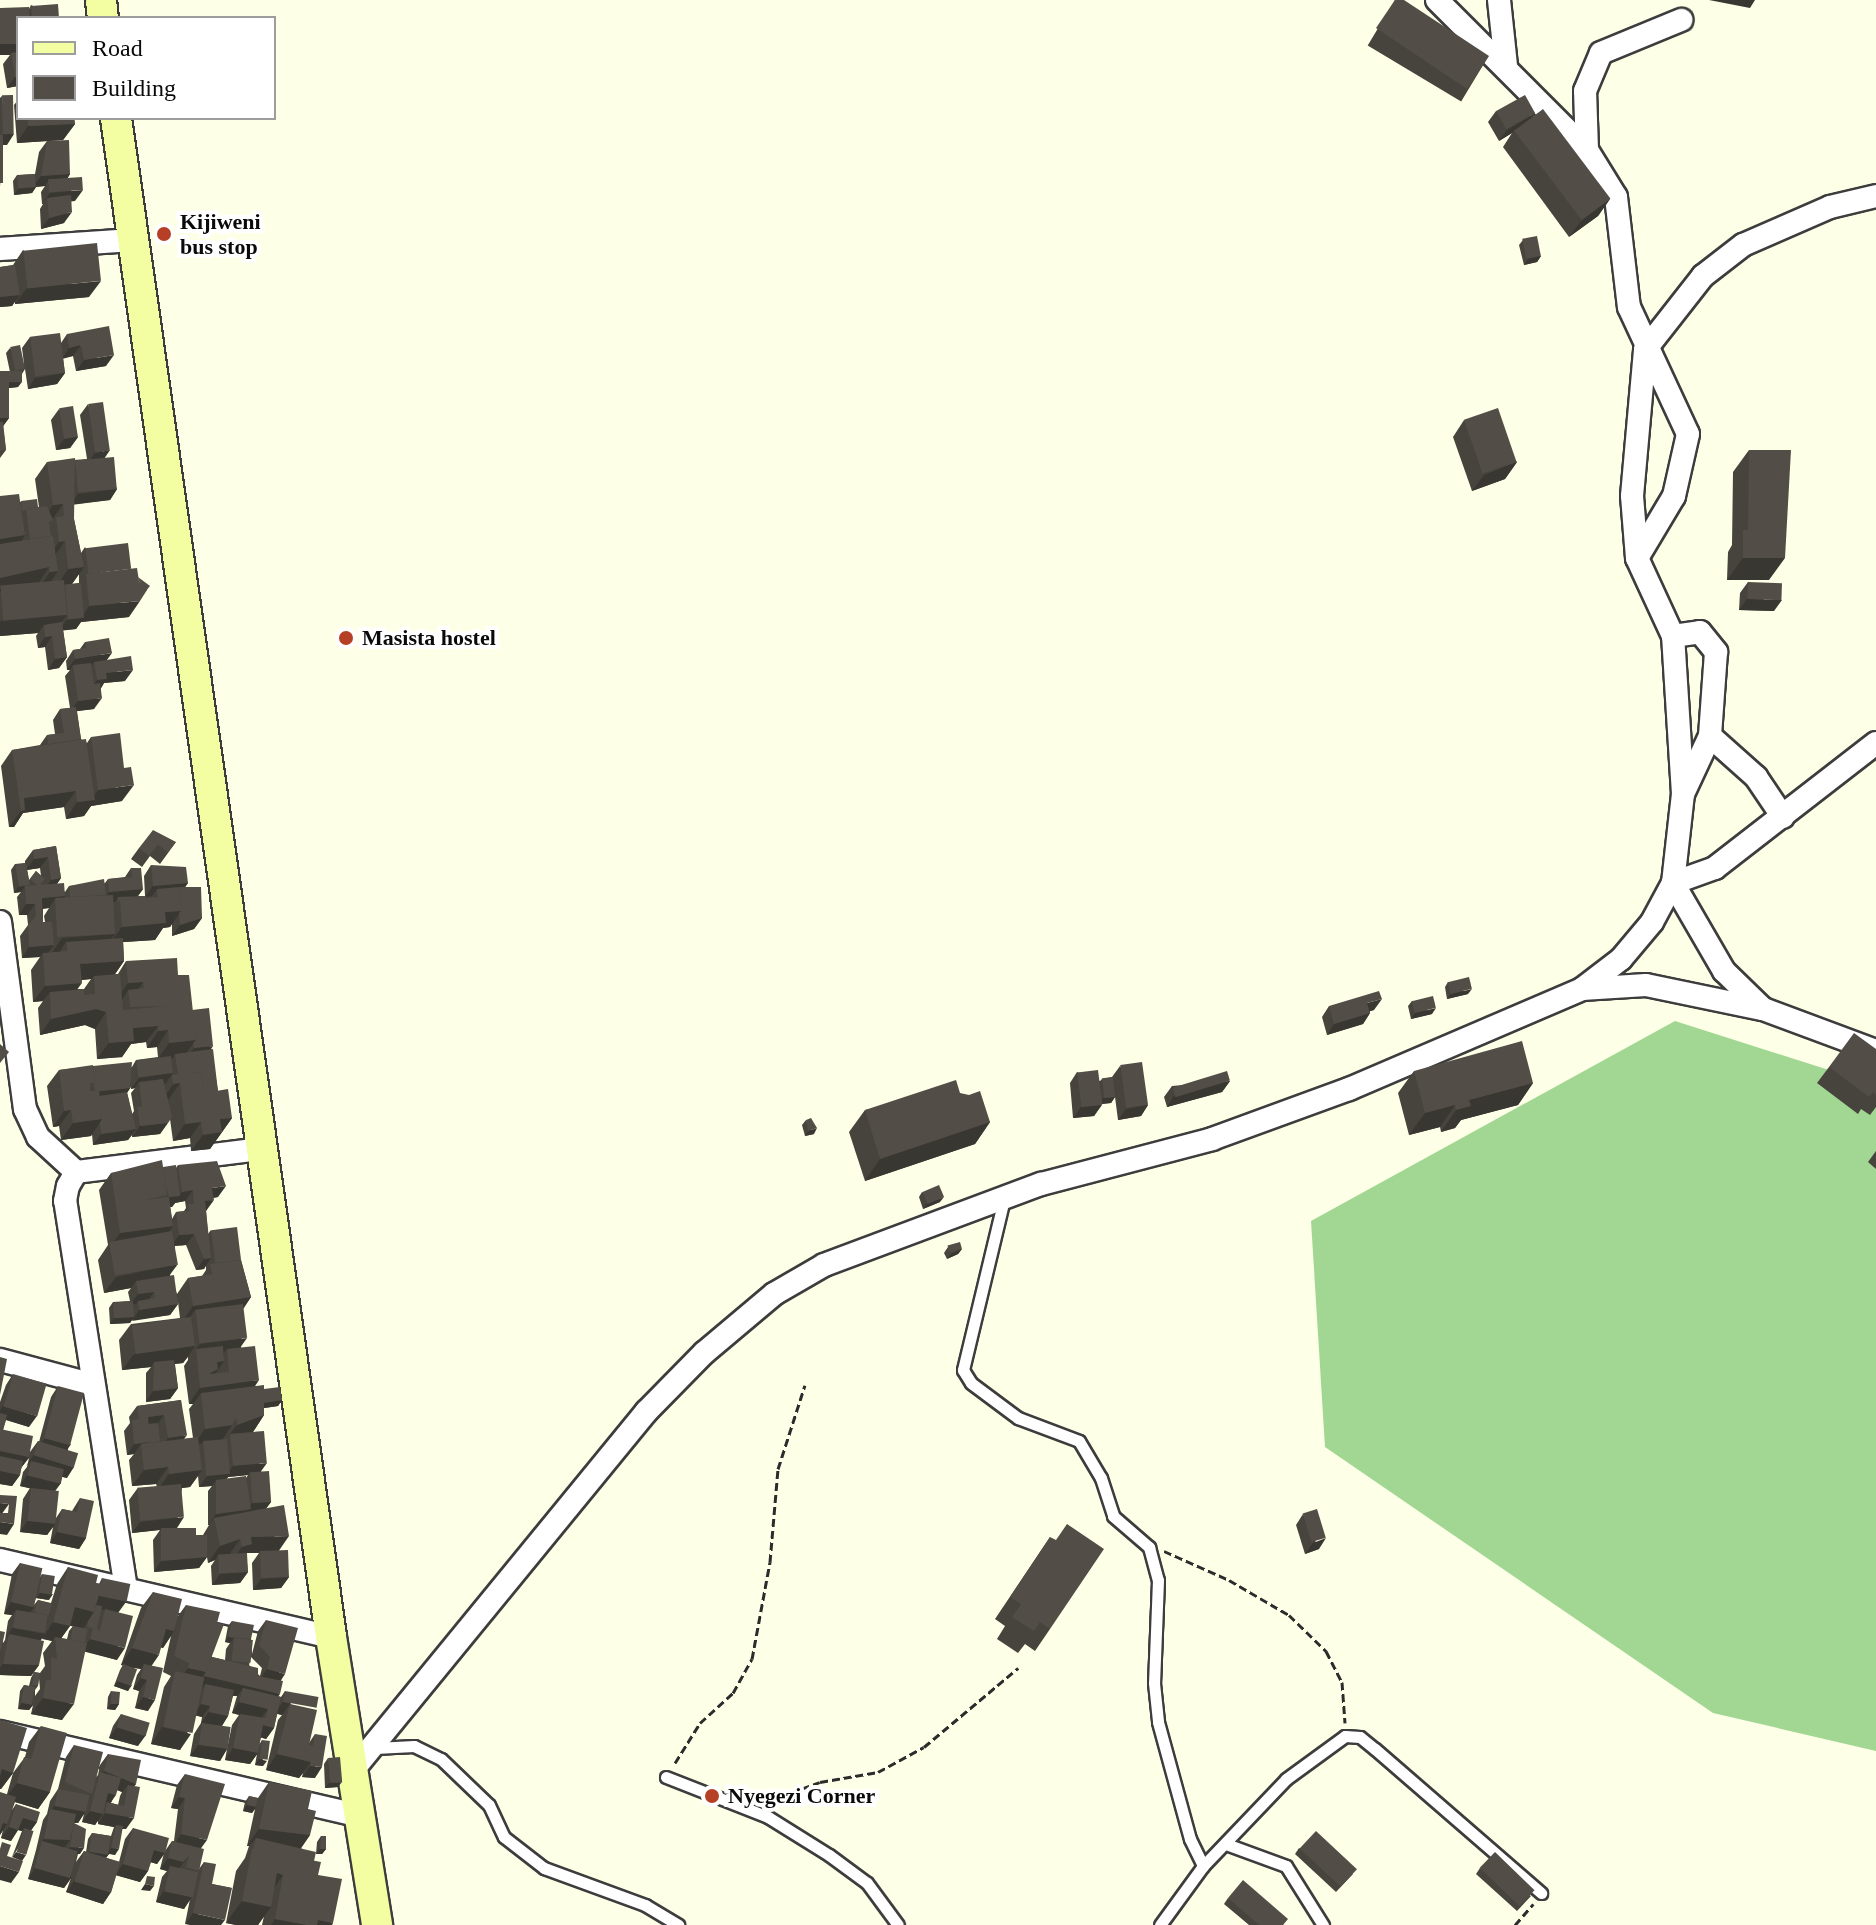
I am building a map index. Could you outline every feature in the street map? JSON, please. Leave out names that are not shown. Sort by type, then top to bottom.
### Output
[{"type":"main road","points":[[116,120],[331,1637],[377,1925]]},
{"type":"street","points":[[1437,0],[1587,150],[1616,197],[1629,307],[1645,350],[1688,434],[1674,496],[1637,558]]},
{"type":"street","points":[[1499,0],[1506,66]]},
{"type":"street","points":[[1587,150],[1585,91],[1601,53],[1681,20]]},
{"type":"street","points":[[353,1770],[375,1748],[506,1578],[646,1412],[704,1353],[774,1294],[824,1265],[1004,1199],[1212,1139],[1349,1089],[1582,989],[1621,959],[1652,922],[1673,883],[1683,794],[1673,636],[1637,558],[1632,496],[1645,350],[1703,276],[1743,245],[1786,223],[1876,196]]},
{"type":"street","points":[[0,249],[133,240]]},
{"type":"street","points":[[1673,636],[1700,632],[1716,652],[1710,736],[1683,794]]},
{"type":"street","points":[[1710,736],[1756,777],[1783,817]]},
{"type":"street","points":[[1673,883],[1715,868],[1876,743]]},
{"type":"street","points":[[1673,883],[1724,971],[1763,1009]]},
{"type":"street","points":[[0,922],[25,1109],[38,1137],[76,1172],[261,1149]]},
{"type":"street","points":[[1582,989],[1646,985],[1763,1009],[1876,1051]]},
{"type":"street","points":[[76,1172],[65,1201],[126,1589]]},
{"type":"street","points":[[0,1360],[93,1385]]},
{"type":"street","points":[[0,1560],[331,1637]]},
{"type":"street","points":[[0,1732],[358,1815]]},
{"type":"lane","points":[[1004,1199],[963,1370],[971,1383],[1018,1418],[1079,1441],[1101,1478],[1113,1516],[1149,1547],[1158,1580],[1154,1683],[1158,1722],[1190,1839],[1203,1866]]},
{"type":"lane","points":[[1160,1925],[1203,1866],[1286,1779],[1345,1736],[1360,1737],[1375,1749],[1541,1893]]},
{"type":"lane","points":[[375,1748],[414,1746],[441,1759],[489,1805],[504,1837],[544,1868],[645,1905],[678,1925]]},
{"type":"lane","points":[[666,1777],[768,1817],[867,1883],[898,1925]]},
{"type":"lane","points":[[1226,1844],[1286,1866],[1323,1925]]},
{"type":"path","points":[[666,1777],[700,1723],[733,1693],[752,1659],[770,1562],[778,1469],[805,1385]]},
{"type":"path","points":[[1149,1547],[1180,1555],[1229,1580],[1298,1624],[1326,1651],[1342,1682],[1345,1736]]},
{"type":"path","points":[[745,1808],[820,1782],[878,1772],[924,1747],[1018,1668]]},
{"type":"path","points":[[1515,1925],[1541,1893]]},
{"type":"green space","points":[[1675,1021],[1876,1085],[1876,1751],[1713,1713],[1325,1447],[1311,1221]]},
{"type":"building","points":[[1395,0],[1404,0],[1489,56],[1467,89],[1376,28]]},
{"type":"building","points":[[58,4],[59,16],[32,16],[31,6]]},
{"type":"building","points":[[29,7],[29,16],[16,16],[16,44],[0,44],[0,8]]},
{"type":"building","points":[[16,52],[16,77],[15,77],[11,53]]},
{"type":"building","points":[[2,95],[13,95],[14,134],[3,134]]},
{"type":"building","points":[[1525,95],[1535,113],[1506,129],[1496,111]]},
{"type":"building","points":[[1543,109],[1610,198],[1582,220],[1514,131]]},
{"type":"building","points":[[28,120],[74,120],[75,124],[28,126]]},
{"type":"building","points":[[0,135],[3,135],[3,183],[0,183]]},
{"type":"building","points":[[69,140],[70,174],[41,176],[47,141]]},
{"type":"building","points":[[35,174],[36,187],[18,188],[17,175]]},
{"type":"building","points":[[82,177],[83,190],[49,192],[48,179]]},
{"type":"building","points":[[71,195],[72,212],[49,218],[47,198]]},
{"type":"building","points":[[1537,236],[1541,256],[1526,258],[1522,239]]},
{"type":"building","points":[[97,243],[101,281],[27,289],[23,251]]},
{"type":"building","points":[[15,265],[20,295],[0,297],[0,267]]},
{"type":"building","points":[[109,326],[114,355],[84,360],[81,345],[69,348],[67,334]]},
{"type":"building","points":[[60,333],[65,373],[35,376],[30,337]]},
{"type":"building","points":[[20,345],[25,368],[15,371],[10,347]]},
{"type":"building","points":[[0,371],[22,371],[22,382],[0,382]]},
{"type":"building","points":[[0,382],[9,382],[9,418],[0,418]]},
{"type":"building","points":[[103,402],[110,451],[95,453],[88,404]]},
{"type":"building","points":[[73,406],[78,437],[64,439],[59,408]]},
{"type":"building","points":[[1498,408],[1517,462],[1483,474],[1464,420]]},
{"type":"building","points":[[0,422],[3,422],[6,450],[0,450]]},
{"type":"building","points":[[1749,450],[1791,450],[1785,558],[1743,558],[1743,530],[1748,530]]},
{"type":"building","points":[[114,457],[117,489],[78,492],[75,460]]},
{"type":"building","points":[[75,458],[74,519],[84,567],[68,569],[65,541],[59,542],[56,517],[64,516],[63,504],[53,505],[47,462]]},
{"type":"building","points":[[19,494],[25,535],[0,539],[0,496]]},
{"type":"building","points":[[37,499],[38,507],[22,511],[21,501]]},
{"type":"building","points":[[47,506],[53,520],[49,522],[51,536],[30,539],[26,509]]},
{"type":"building","points":[[53,536],[58,571],[50,572],[49,567],[0,578],[0,544]]},
{"type":"building","points":[[128,543],[131,569],[88,574],[85,548]]},
{"type":"building","points":[[137,568],[139,581],[147,590],[140,601],[89,606],[86,574]]},
{"type":"building","points":[[138,577],[150,586],[146,591],[139,581]]},
{"type":"building","points":[[64,580],[67,615],[3,620],[0,586]]},
{"type":"building","points":[[1748,582],[1782,583],[1781,600],[1747,599]]},
{"type":"building","points":[[81,583],[84,618],[68,619],[65,584]]},
{"type":"building","points":[[62,622],[67,657],[55,659],[52,636],[45,637],[44,625]]},
{"type":"building","points":[[109,638],[112,653],[75,659],[73,650],[86,648],[85,642]]},
{"type":"building","points":[[131,656],[133,670],[106,673],[107,679],[97,680],[94,662]]},
{"type":"building","points":[[91,663],[94,684],[100,683],[102,698],[78,701],[73,665]]},
{"type":"building","points":[[76,707],[81,739],[48,744],[47,735],[64,733],[60,709]]},
{"type":"building","points":[[120,733],[124,768],[131,767],[134,785],[98,790],[91,737]]},
{"type":"building","points":[[86,739],[95,800],[77,802],[76,791],[24,798],[25,810],[21,811],[12,750]]},
{"type":"building","points":[[153,830],[176,842],[168,852],[158,845],[149,856],[139,848]]},
{"type":"building","points":[[56,846],[61,878],[51,880],[48,857],[34,859],[33,850]]},
{"type":"building","points":[[26,863],[30,885],[19,887],[15,865]]},
{"type":"building","points":[[151,865],[186,867],[188,883],[153,886]]},
{"type":"building","points":[[131,868],[141,868],[143,889],[109,892],[108,879],[132,877]]},
{"type":"building","points":[[36,871],[45,879],[40,885],[30,879]]},
{"type":"building","points":[[104,879],[106,895],[70,897],[69,886]]},
{"type":"building","points":[[64,883],[65,896],[42,898],[43,922],[52,922],[54,945],[29,947],[28,925],[36,916],[35,904],[26,904],[25,886]]},
{"type":"building","points":[[180,887],[201,887],[202,918],[180,925]]},
{"type":"building","points":[[180,887],[181,911],[165,912],[166,923],[122,927],[120,900],[158,897],[157,889]]},
{"type":"building","points":[[113,895],[115,934],[57,937],[55,898]]},
{"type":"building","points":[[146,896],[120,900],[118,903],[118,897]]},
{"type":"building","points":[[123,938],[124,961],[80,964],[82,983],[45,986],[43,953],[67,951],[66,942]]},
{"type":"building","points":[[177,958],[178,975],[189,975],[196,1040],[169,1043],[168,1030],[158,1031],[158,1026],[133,1028],[134,1041],[109,1043],[106,1012],[96,1009],[51,1019],[50,992],[84,989],[84,995],[95,994],[94,976],[120,974],[123,1010],[168,1006],[130,1007],[128,990],[144,988],[143,982],[128,983],[126,961]]},
{"type":"building","points":[[1469,977],[1472,989],[1451,994],[1448,982]]},
{"type":"building","points":[[1379,991],[1382,999],[1367,1003],[1370,1013],[1334,1024],[1329,1006]]},
{"type":"building","points":[[1433,996],[1436,1008],[1415,1013],[1412,1001]]},
{"type":"building","points":[[209,1008],[213,1046],[194,1048],[196,1040],[192,1010]]},
{"type":"building","points":[[1854,1033],[1876,1049],[1876,1095],[1873,1092],[1869,1097],[1829,1067]]},
{"type":"building","points":[[1522,1041],[1533,1083],[1469,1100],[1471,1106],[1456,1110],[1455,1105],[1425,1113],[1414,1071]]},
{"type":"building","points":[[0,1044],[9,1052],[0,1063]]},
{"type":"building","points":[[213,1049],[218,1091],[204,1093],[201,1072],[178,1075],[175,1054]]},
{"type":"building","points":[[171,1056],[173,1073],[138,1077],[136,1060]]},
{"type":"building","points":[[132,1062],[130,1088],[95,1090],[93,1066]]},
{"type":"building","points":[[1142,1062],[1148,1105],[1126,1108],[1120,1065]]},
{"type":"building","points":[[93,1065],[95,1083],[90,1083],[90,1091],[99,1090],[102,1119],[73,1123],[71,1110],[64,1111],[59,1070]]},
{"type":"building","points":[[1098,1070],[1102,1105],[1081,1107],[1077,1073]]},
{"type":"building","points":[[1227,1071],[1230,1081],[1175,1097],[1172,1088]]},
{"type":"building","points":[[201,1072],[204,1093],[228,1089],[232,1118],[220,1119],[222,1132],[203,1135],[201,1122],[185,1124],[180,1083],[173,1084],[172,1075]]},
{"type":"building","points":[[1113,1077],[1115,1097],[1104,1098],[1102,1078]]},
{"type":"building","points":[[163,1079],[172,1117],[168,1123],[140,1126],[137,1107],[142,1106],[139,1082]]},
{"type":"building","points":[[956,1080],[960,1093],[969,1095],[980,1091],[990,1122],[880,1159],[865,1110]]},
{"type":"building","points":[[127,1092],[136,1129],[101,1134],[99,1096]]},
{"type":"building","points":[[811,1118],[817,1128],[808,1131],[806,1120]]},
{"type":"building","points":[[162,1160],[167,1195],[143,1200],[169,1197],[173,1226],[120,1233],[111,1173]]},
{"type":"building","points":[[217,1161],[226,1186],[212,1188],[214,1200],[205,1201],[211,1258],[204,1259],[194,1234],[179,1235],[176,1212],[189,1211],[188,1204],[194,1204],[193,1190],[182,1192],[178,1165]]},
{"type":"building","points":[[176,1165],[180,1196],[169,1197],[163,1167]]},
{"type":"building","points":[[939,1185],[944,1197],[928,1204],[922,1192]]},
{"type":"building","points":[[237,1227],[241,1260],[215,1263],[211,1230]]},
{"type":"building","points":[[172,1231],[178,1264],[115,1276],[109,1242]]},
{"type":"building","points":[[960,1242],[962,1249],[949,1252],[948,1246]]},
{"type":"building","points":[[241,1260],[251,1297],[193,1306],[188,1278],[212,1274],[210,1264]]},
{"type":"building","points":[[174,1275],[178,1304],[139,1310],[138,1301],[155,1298],[154,1292],[138,1294],[136,1281]]},
{"type":"building","points":[[133,1301],[134,1317],[114,1318],[113,1302]]},
{"type":"building","points":[[243,1304],[247,1338],[200,1344],[195,1310]]},
{"type":"building","points":[[191,1317],[195,1346],[136,1354],[132,1325]]},
{"type":"building","points":[[223,1346],[224,1361],[217,1362],[218,1369],[209,1374],[229,1372],[227,1349],[255,1346],[259,1380],[200,1388],[196,1349]]},
{"type":"building","points":[[0,1357],[7,1359],[0,1395]]},
{"type":"building","points":[[174,1360],[178,1388],[153,1391],[154,1362]]},
{"type":"building","points":[[13,1374],[47,1384],[37,1416],[4,1407]]},
{"type":"building","points":[[264,1385],[264,1415],[237,1425],[236,1418],[232,1425],[205,1429],[201,1393]]},
{"type":"building","points":[[58,1386],[84,1393],[70,1445],[44,1438]]},
{"type":"building","points":[[280,1387],[282,1400],[264,1403],[264,1389]]},
{"type":"building","points":[[181,1400],[187,1435],[168,1438],[164,1415],[148,1417],[150,1442],[134,1444],[132,1420],[139,1419],[137,1406]]},
{"type":"building","points":[[0,1413],[7,1415],[3,1430],[0,1429]]},
{"type":"building","points":[[158,1423],[160,1441],[149,1443],[148,1424]]},
{"type":"building","points":[[0,1429],[33,1436],[29,1457],[0,1451]]},
{"type":"building","points":[[264,1431],[267,1463],[233,1466],[230,1434]]},
{"type":"building","points":[[198,1437],[202,1470],[169,1474],[168,1467],[144,1470],[141,1444]]},
{"type":"building","points":[[227,1439],[230,1474],[206,1476],[203,1441]]},
{"type":"building","points":[[38,1441],[78,1453],[74,1468],[34,1455]]},
{"type":"building","points":[[0,1456],[23,1461],[20,1475],[0,1471]]},
{"type":"building","points":[[31,1461],[64,1469],[60,1484],[27,1476]]},
{"type":"building","points":[[269,1471],[271,1502],[252,1503],[250,1472]]},
{"type":"building","points":[[246,1476],[251,1509],[216,1514],[216,1480]]},
{"type":"building","points":[[181,1484],[184,1517],[140,1521],[137,1488]]},
{"type":"building","points":[[31,1488],[59,1491],[55,1524],[28,1521]]},
{"type":"building","points":[[0,1495],[17,1496],[14,1524],[0,1522],[0,1513],[8,1513],[9,1504],[0,1503]]},
{"type":"building","points":[[80,1498],[94,1501],[86,1538],[57,1532],[62,1509],[77,1512]]},
{"type":"building","points":[[284,1505],[289,1536],[251,1537],[252,1544],[242,1547],[240,1539],[220,1546],[214,1518]]},
{"type":"building","points":[[1317,1509],[1326,1538],[1311,1542],[1303,1513]]},
{"type":"building","points":[[1067,1524],[1104,1549],[1050,1629],[1040,1622],[1034,1631],[1012,1617],[1021,1604],[1010,1597],[1050,1537],[1056,1540]]},
{"type":"building","points":[[161,1528],[196,1528],[196,1535],[207,1535],[207,1557],[161,1561]]},
{"type":"building","points":[[288,1550],[289,1577],[261,1578],[260,1551]]},
{"type":"building","points":[[247,1553],[248,1572],[219,1573],[218,1555]]},
{"type":"building","points":[[20,1563],[42,1568],[33,1607],[11,1602]]},
{"type":"building","points":[[68,1567],[98,1575],[96,1583],[102,1584],[94,1612],[75,1607],[70,1626],[53,1622]]},
{"type":"building","points":[[42,1574],[55,1576],[52,1595],[39,1593]]},
{"type":"building","points":[[102,1578],[130,1584],[127,1602],[98,1596]]},
{"type":"building","points":[[153,1592],[182,1599],[174,1631],[166,1629],[159,1655],[132,1648]]},
{"type":"building","points":[[38,1600],[52,1604],[48,1617],[34,1612]]},
{"type":"building","points":[[96,1605],[102,1606],[97,1629],[87,1627]]},
{"type":"building","points":[[186,1605],[220,1612],[217,1623],[224,1624],[206,1672],[188,1668],[189,1663],[174,1656]]},
{"type":"building","points":[[105,1609],[133,1616],[125,1648],[90,1639],[93,1628],[100,1630]]},
{"type":"building","points":[[16,1610],[48,1615],[45,1633],[13,1628]]},
{"type":"building","points":[[266,1620],[298,1628],[285,1674],[267,1669],[270,1657],[259,1645]]},
{"type":"building","points":[[232,1621],[254,1625],[251,1639],[228,1637]]},
{"type":"building","points":[[73,1626],[88,1629],[85,1643],[70,1640]]},
{"type":"building","points":[[0,1631],[5,1632],[1,1650],[0,1649]]},
{"type":"building","points":[[9,1634],[44,1641],[39,1665],[3,1664]]},
{"type":"building","points":[[55,1637],[87,1643],[74,1704],[43,1698],[46,1680],[51,1680],[51,1657],[57,1659]]},
{"type":"building","points":[[234,1638],[253,1640],[250,1663],[232,1661]]},
{"type":"building","points":[[212,1657],[258,1668],[258,1676],[283,1681],[280,1694],[204,1676]]},
{"type":"building","points":[[123,1664],[137,1669],[131,1686],[117,1681]]},
{"type":"building","points":[[144,1664],[163,1668],[155,1700],[143,1697],[147,1680],[141,1678]]},
{"type":"building","points":[[175,1671],[204,1677],[192,1733],[163,1727]]},
{"type":"building","points":[[34,1672],[40,1673],[38,1686],[32,1685]]},
{"type":"building","points":[[205,1684],[234,1690],[228,1716],[209,1712],[210,1706],[201,1704]]},
{"type":"building","points":[[24,1685],[35,1687],[32,1705],[21,1703]]},
{"type":"building","points":[[243,1688],[281,1697],[274,1728],[263,1725],[258,1753],[233,1748],[240,1714],[265,1718],[268,1709],[239,1702]]},
{"type":"building","points":[[111,1691],[120,1692],[119,1704],[111,1704]]},
{"type":"building","points":[[285,1691],[318,1697],[317,1708],[283,1702]]},
{"type":"building","points":[[290,1704],[317,1710],[309,1745],[314,1746],[311,1762],[277,1754]]},
{"type":"building","points":[[121,1714],[150,1723],[146,1736],[117,1727]]},
{"type":"building","points":[[0,1720],[27,1728],[13,1773],[2,1769],[0,1776]]},
{"type":"building","points":[[202,1723],[231,1727],[228,1749],[199,1745]]},
{"type":"building","points":[[41,1726],[67,1733],[50,1792],[17,1783],[24,1757],[31,1759]]},
{"type":"building","points":[[315,1734],[327,1736],[322,1767],[310,1766]]},
{"type":"building","points":[[262,1740],[270,1741],[268,1760],[260,1759]]},
{"type":"building","points":[[74,1745],[103,1752],[92,1794],[65,1782]]},
{"type":"building","points":[[108,1754],[141,1760],[136,1784],[104,1771]]},
{"type":"building","points":[[340,1757],[342,1782],[330,1783],[328,1758]]},
{"type":"building","points":[[100,1772],[121,1778],[116,1795],[108,1793],[103,1814],[90,1811]]},
{"type":"building","points":[[185,1774],[225,1784],[207,1840],[181,1834],[185,1798],[179,1797]]},
{"type":"building","points":[[269,1782],[312,1791],[308,1809],[316,1811],[310,1835],[259,1829]]},
{"type":"building","points":[[128,1785],[140,1787],[134,1818],[105,1813],[107,1802],[124,1806]]},
{"type":"building","points":[[58,1789],[89,1795],[86,1812],[55,1806]]},
{"type":"building","points":[[0,1792],[16,1797],[7,1824],[3,1823],[0,1831]]},
{"type":"building","points":[[249,1796],[258,1798],[256,1807],[247,1805]]},
{"type":"building","points":[[16,1804],[40,1812],[37,1822],[23,1818],[18,1830],[9,1827]]},
{"type":"building","points":[[50,1809],[76,1814],[70,1840],[44,1839]]},
{"type":"building","points":[[74,1823],[86,1829],[84,1848],[70,1847]]},
{"type":"building","points":[[116,1825],[123,1826],[119,1849],[111,1848]]},
{"type":"building","points":[[24,1828],[34,1831],[26,1855],[17,1852]]},
{"type":"building","points":[[133,1828],[169,1838],[165,1853],[154,1850],[148,1871],[123,1864]]},
{"type":"building","points":[[1316,1831],[1357,1869],[1341,1887],[1300,1849]]},
{"type":"building","points":[[92,1833],[111,1836],[108,1855],[89,1852]]},
{"type":"building","points":[[321,1836],[326,1836],[326,1849],[320,1849]]},
{"type":"building","points":[[256,1838],[316,1852],[314,1861],[253,1850]]},
{"type":"building","points":[[42,1841],[78,1851],[70,1878],[34,1868]]},
{"type":"building","points":[[172,1841],[204,1849],[199,1871],[186,1867],[189,1856],[183,1862],[168,1858]]},
{"type":"building","points":[[2,1842],[11,1845],[7,1856],[23,1861],[19,1872],[0,1866]]},
{"type":"building","points":[[252,1849],[321,1862],[318,1875],[342,1879],[333,1923],[318,1920],[317,1925],[307,1925],[275,1919],[283,1875],[277,1873],[271,1907],[242,1901]]},
{"type":"building","points":[[84,1851],[120,1862],[111,1893],[75,1882]]},
{"type":"building","points":[[1495,1852],[1535,1890],[1519,1906],[1480,1868]]},
{"type":"building","points":[[204,1862],[216,1864],[212,1884],[232,1888],[225,1920],[193,1913]]},
{"type":"building","points":[[170,1866],[198,1872],[193,1897],[165,1891]]},
{"type":"building","points":[[147,1876],[155,1877],[154,1886],[145,1884]]},
{"type":"building","points":[[1243,1880],[1288,1919],[1283,1925],[1259,1925],[1228,1898]]},
{"type":"place","name":"Kijiweni bus stop","points":[[164,234]]},
{"type":"place","name":"Masista hostel","points":[[346,638]]},
{"type":"place","name":"Nyegezi Corner","points":[[712,1796]]}]
